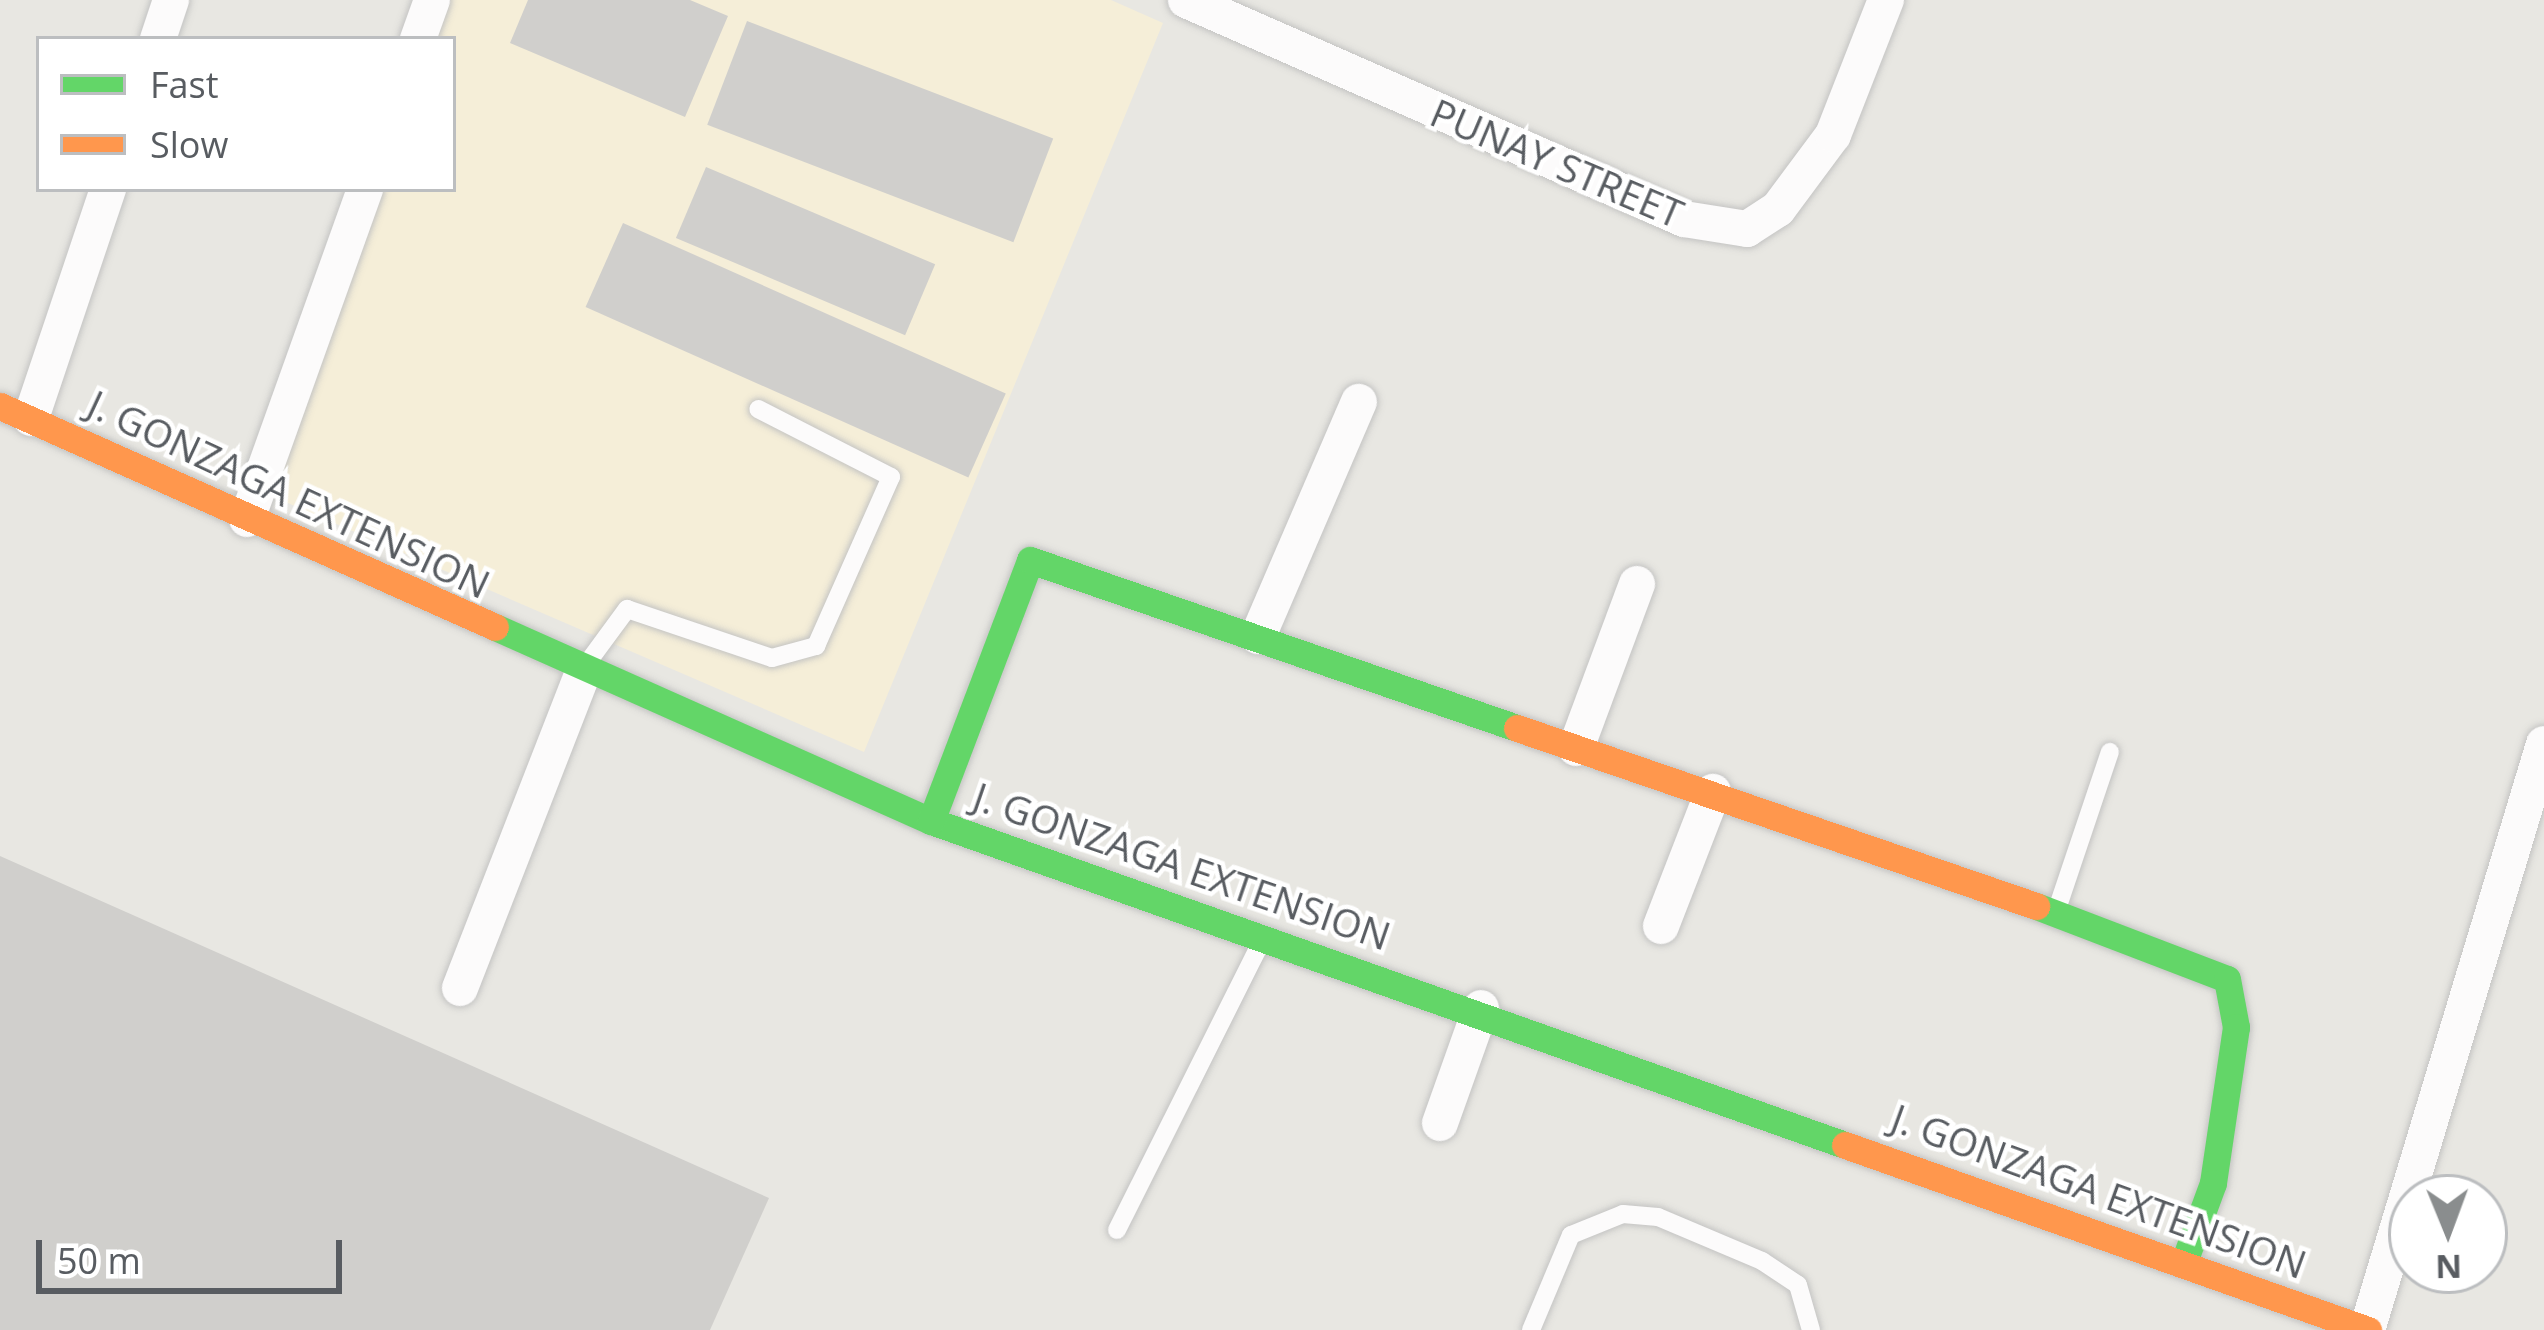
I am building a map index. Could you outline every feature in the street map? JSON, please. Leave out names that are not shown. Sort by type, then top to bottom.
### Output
[{"type":"street","points":[[159,36],[171,0]]},
{"type":"street","points":[[419,36],[432,0]]},
{"type":"street","name":"PUNAY STREET","points":[[1186,0],[1265,17],[1684,219],[1747,229],[1778,209],[1834,135],[1886,0]]},
{"type":"street","points":[[15,412],[107,192]]},
{"type":"street","points":[[247,519],[363,192]]},
{"type":"street","points":[[1258,636],[1359,402]]},
{"type":"street","name":"J. GONZAGA EXTENSION","points":[[15,412],[583,672],[932,821],[1263,939],[1481,1008],[2367,1330]]},
{"type":"street","points":[[932,821],[1030,560],[1713,792],[2056,913],[2227,980],[2236,1027],[2221,1141],[2184,1262]]},
{"type":"street","points":[[1576,748],[1637,584]]},
{"type":"street","points":[[460,988],[583,672]]},
{"type":"street","points":[[2367,1330],[2544,744]]},
{"type":"street","points":[[1661,926],[1713,792]]},
{"type":"street","points":[[1440,1123],[1481,1008]]},
{"type":"lane","points":[[583,672],[618,610],[772,658],[816,646],[891,477],[758,409]]},
{"type":"lane","points":[[2056,913],[2110,752]]},
{"type":"lane","points":[[1117,1230],[1263,939]]},
{"type":"lane","points":[[1531,1330],[1571,1235],[1623,1214],[1658,1217],[1762,1261],[1798,1285],[1811,1330]]},
{"type":"shaded area","points":[[447,0],[1111,0],[1163,23],[864,752],[260,491],[374,192],[456,192],[456,36],[434,36]]},
{"type":"building","points":[[528,0],[690,0],[728,16],[685,117],[510,43]]},
{"type":"building","points":[[747,21],[1053,139],[1013,242],[707,125]]},
{"type":"building","points":[[706,167],[935,264],[905,335],[676,238]]},
{"type":"building","points":[[623,223],[1006,393],[968,477],[586,307]]},
{"type":"building","points":[[0,856],[769,1198],[710,1330],[0,1330]]},
{"type":"traffic: fast","points":[[931,821],[1030,560],[1517,728]]},
{"type":"traffic: fast","points":[[495,627],[931,821],[1845,1145]]},
{"type":"traffic: fast","points":[[2036,906],[2227,979],[2236,1027],[2213,1183],[2184,1262]]},
{"type":"traffic: slow","points":[[0,406],[495,627]]},
{"type":"traffic: slow","points":[[1517,728],[2036,906]]},
{"type":"traffic: slow","points":[[1845,1145],[2368,1330]]}]
